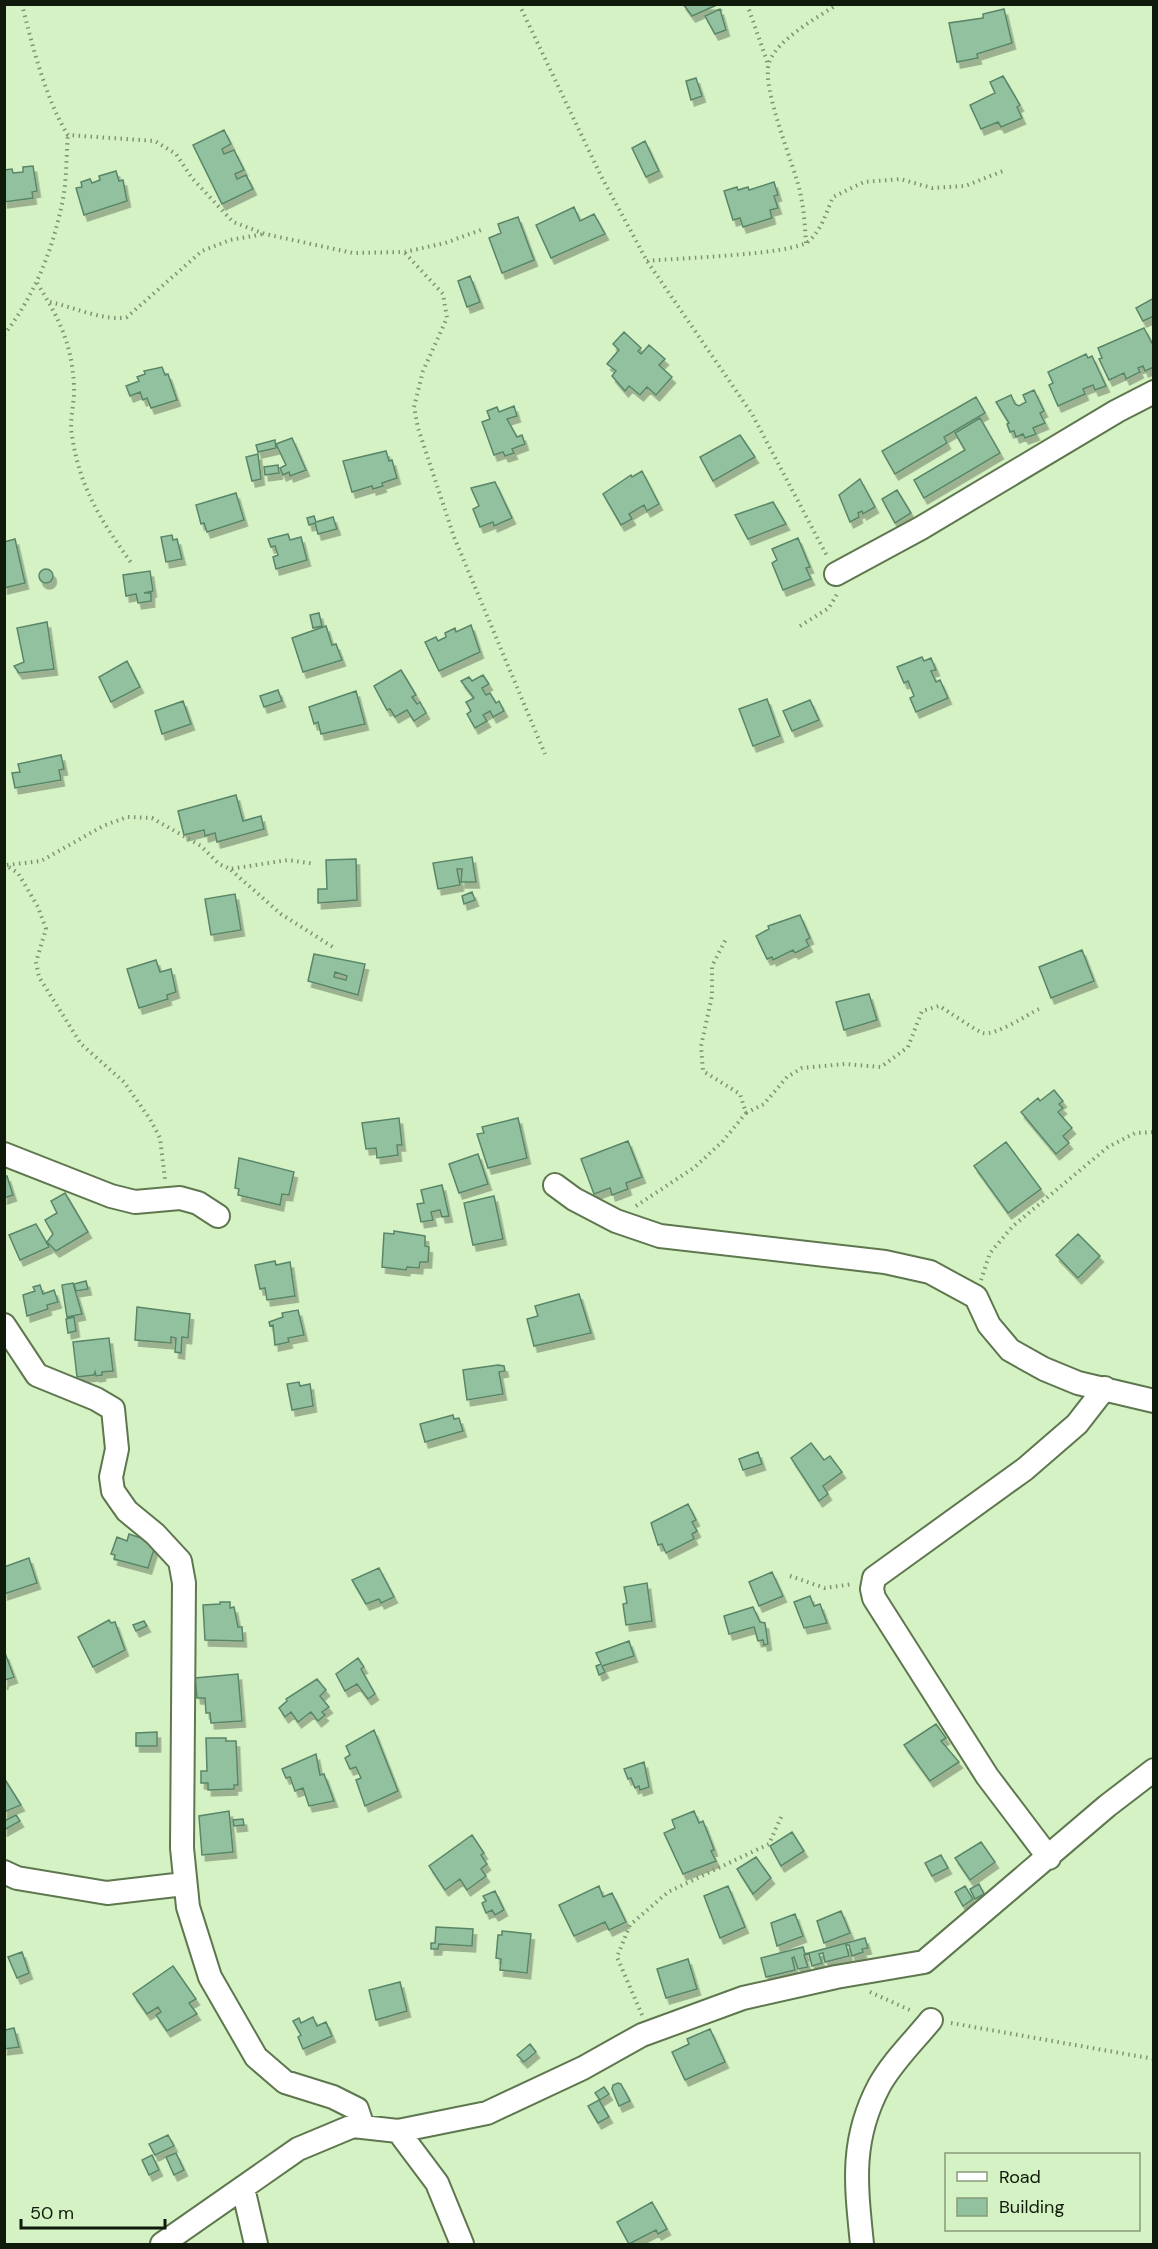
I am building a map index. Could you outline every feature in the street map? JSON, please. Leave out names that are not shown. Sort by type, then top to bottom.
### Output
[{"type":"street","points":[[836,574],[1154,392]]},
{"type":"street","points":[[4,1154],[111,1196],[135,1202],[180,1198],[198,1203],[218,1216]]},
{"type":"street","points":[[555,1185],[574,1200],[616,1221],[660,1236],[885,1262],[930,1272],[976,1297],[989,1325],[1010,1350],[1044,1369],[1078,1383],[1154,1401]]},
{"type":"street","points":[[4,1325],[37,1375],[96,1399],[113,1409],[117,1449],[111,1477],[113,1491],[127,1511],[155,1534],[180,1562],[184,1583],[182,1663],[184,1884],[188,1907],[210,1977],[256,2057],[285,2082],[333,2097],[357,2109],[363,2127]]},
{"type":"street","points":[[1049,1858],[987,1776],[874,1599],[872,1589],[874,1578],[1024,1469],[1077,1424],[1105,1388]]},
{"type":"street","points":[[164,2243],[298,2149],[353,2126],[398,2130],[487,2114],[583,2068],[642,2035],[743,1998],[836,1977],[924,1962],[1049,1858],[1107,1806],[1154,1770]]},
{"type":"street","points":[[4,1872],[17,1878],[107,1893],[184,1884]]},
{"type":"street","points":[[862,2244],[855,2170],[864,2122],[880,2084],[931,2020]]},
{"type":"street","points":[[398,2130],[437,2183],[462,2244]]},
{"type":"street","points":[[243,2188],[256,2244]]},
{"type":"path","points":[[4,335],[25,307],[37,284],[63,203],[68,135],[58,120],[30,40],[22,4]]},
{"type":"path","points":[[519,4],[602,176],[647,261],[752,414],[836,574],[837,594],[830,608],[800,626]]},
{"type":"path","points":[[747,4],[768,64],[773,100],[800,191],[807,243]]},
{"type":"path","points":[[768,64],[776,50],[795,33],[838,4]]},
{"type":"path","points":[[68,135],[155,141],[176,154],[192,178],[233,222],[264,234],[353,253],[405,252],[445,243],[481,230]]},
{"type":"path","points":[[647,261],[771,251],[807,243],[820,229],[833,196],[864,182],[900,178],[932,188],[954,187],[965,186],[1003,171]]},
{"type":"path","points":[[49,302],[81,308],[114,320],[128,317],[202,251],[230,240],[264,234]]},
{"type":"path","points":[[405,252],[443,294],[447,318],[423,371],[414,407],[418,428],[454,537],[545,754]]},
{"type":"path","points":[[37,284],[59,316],[69,347],[74,387],[71,434],[81,478],[89,500],[132,564]]},
{"type":"path","points":[[5,865],[41,861],[103,826],[127,817],[152,818],[201,846],[219,864],[230,869],[281,914],[336,949]]},
{"type":"path","points":[[230,869],[288,860],[315,864]]},
{"type":"path","points":[[5,865],[18,873],[38,907],[46,929],[36,962],[39,976],[81,1044],[124,1082],[160,1138],[167,1189],[163,1199]]},
{"type":"path","points":[[727,937],[712,966],[712,996],[701,1047],[703,1071],[740,1094],[746,1113]]},
{"type":"path","points":[[616,1221],[695,1167],[723,1141],[746,1113],[764,1104],[787,1077],[802,1068],[845,1064],[881,1068],[908,1047],[922,1011],[939,1006],[962,1018],[981,1033],[991,1034],[1038,1009]]},
{"type":"path","points":[[976,1297],[990,1253],[1013,1226],[1108,1147],[1135,1133],[1154,1132]]},
{"type":"path","points":[[790,1576],[825,1588],[874,1578]]},
{"type":"path","points":[[648,2022],[639,2011],[617,1957],[630,1925],[668,1892],[769,1844],[782,1815]]},
{"type":"path","points":[[868,1991],[931,2020],[1154,2059]]},
{"type":"building","points":[[683,4],[719,4],[692,16]]},
{"type":"building","points":[[720,9],[726,30],[715,34],[705,16]]},
{"type":"building","points":[[1004,9],[1012,43],[977,54],[978,58],[957,62],[949,23],[983,18],[983,14]]},
{"type":"building","points":[[1003,76],[1020,105],[1017,107],[1022,118],[1001,127],[998,122],[981,129],[970,105],[995,93],[990,82]]},
{"type":"building","points":[[696,78],[702,96],[691,100],[686,81]]},
{"type":"building","points":[[224,130],[231,144],[222,149],[224,154],[234,150],[244,170],[235,174],[237,179],[246,175],[253,189],[222,204],[193,145]]},
{"type":"building","points":[[645,141],[659,171],[646,177],[632,148]]},
{"type":"building","points":[[33,166],[37,191],[32,192],[33,198],[4,202],[4,170],[12,169],[13,173],[23,172],[23,167]]},
{"type":"building","points":[[116,171],[119,181],[123,180],[127,201],[84,215],[76,188],[82,187],[81,182],[90,179],[92,183],[100,180],[99,176]]},
{"type":"building","points":[[774,182],[778,195],[774,196],[778,208],[770,210],[772,218],[743,227],[740,218],[733,220],[724,191],[737,187],[738,190],[748,187],[749,190]]},
{"type":"building","points":[[574,207],[580,221],[594,214],[605,234],[551,258],[536,225]]},
{"type":"building","points":[[518,217],[534,260],[502,273],[489,238],[501,233],[498,224]]},
{"type":"building","points":[[470,276],[480,302],[467,307],[458,281]]},
{"type":"building","points":[[1154,298],[1154,316],[1143,321],[1136,308]]},
{"type":"building","points":[[1144,328],[1154,347],[1154,367],[1145,371],[1143,366],[1138,368],[1140,372],[1126,379],[1124,373],[1109,380],[1099,359],[1102,358],[1098,348]]},
{"type":"building","points":[[624,332],[641,348],[638,351],[641,354],[649,345],[665,359],[659,365],[672,377],[656,395],[647,387],[640,395],[629,386],[625,391],[612,376],[616,371],[607,364],[619,350],[613,344]]},
{"type":"building","points":[[1086,354],[1088,358],[1092,356],[1106,386],[1095,390],[1093,385],[1083,389],[1085,394],[1058,406],[1049,385],[1053,383],[1048,372]]},
{"type":"building","points":[[162,367],[165,375],[168,374],[177,400],[151,408],[147,398],[143,400],[140,392],[130,396],[126,386],[139,381],[137,377],[145,374],[144,371]]},
{"type":"building","points":[[1034,390],[1044,411],[1040,413],[1045,423],[1033,428],[1036,434],[1025,438],[1023,434],[1016,437],[1014,431],[1010,432],[1007,424],[1009,423],[996,402],[1011,395],[1015,404],[1019,406],[1026,402],[1023,395]]},
{"type":"building","points":[[976,397],[985,413],[944,437],[947,443],[895,474],[882,451]]},
{"type":"building","points":[[514,406],[517,416],[507,419],[517,437],[522,435],[525,444],[512,449],[514,453],[505,456],[503,452],[494,455],[482,422],[490,419],[487,411],[497,407],[499,412]]},
{"type":"building","points":[[980,418],[1000,453],[924,498],[914,480],[965,450],[955,433]]},
{"type":"building","points":[[740,435],[755,457],[713,481],[700,457]]},
{"type":"building","points":[[292,438],[306,470],[290,476],[289,472],[283,475],[280,468],[286,465],[276,444]]},
{"type":"building","points":[[275,440],[276,448],[258,452],[256,445]]},
{"type":"building","points":[[386,451],[389,461],[392,460],[397,478],[382,483],[383,486],[373,489],[372,486],[352,492],[343,461]]},
{"type":"building","points":[[258,454],[261,479],[252,481],[246,457]]},
{"type":"building","points":[[278,465],[279,473],[265,475],[264,467]]},
{"type":"building","points":[[642,471],[659,504],[647,511],[644,505],[629,514],[632,519],[621,525],[603,494],[631,475],[632,477]]},
{"type":"building","points":[[860,479],[875,507],[863,514],[862,511],[858,513],[859,517],[850,522],[839,495]]},
{"type":"building","points":[[495,482],[512,518],[494,526],[493,522],[480,527],[473,509],[479,506],[471,488]]},
{"type":"building","points":[[897,490],[911,513],[895,523],[882,499]]},
{"type":"building","points":[[236,493],[244,520],[207,532],[204,523],[201,524],[196,505]]},
{"type":"building","points":[[773,502],[786,524],[748,539],[735,515]]},
{"type":"building","points":[[314,516],[316,522],[333,517],[337,529],[318,534],[315,523],[309,525],[307,518]]},
{"type":"building","points":[[288,534],[290,540],[301,537],[307,560],[276,569],[273,557],[278,555],[275,546],[271,547],[268,539]]},
{"type":"building","points":[[172,535],[173,540],[177,539],[182,559],[166,562],[161,537]]},
{"type":"building","points":[[798,538],[810,567],[806,568],[811,579],[783,590],[772,563],[777,560],[772,549]]},
{"type":"building","points":[[15,539],[25,583],[4,588],[4,542]]},
{"type":"building","points":[[46,569],[51,571],[53,576],[51,581],[46,583],[41,581],[39,576],[41,571]]},
{"type":"building","points":[[150,571],[153,591],[144,593],[151,593],[151,601],[138,603],[136,594],[126,596],[123,575]]},
{"type":"building","points":[[319,613],[322,626],[313,628],[310,615]]},
{"type":"building","points":[[47,622],[54,669],[19,673],[14,666],[24,662],[17,628]]},
{"type":"building","points":[[471,625],[480,652],[439,671],[425,642],[436,637],[438,641],[446,637],[445,633],[455,628],[456,632]]},
{"type":"building","points":[[326,626],[332,645],[336,644],[342,660],[303,672],[292,638]]},
{"type":"building","points":[[922,657],[924,661],[931,658],[936,670],[931,671],[936,682],[940,680],[948,698],[916,712],[910,698],[914,696],[908,681],[904,683],[897,667]]},
{"type":"building","points":[[127,661],[140,687],[111,702],[99,677]]},
{"type":"building","points":[[401,670],[416,695],[412,697],[417,704],[420,702],[426,713],[414,721],[407,710],[395,717],[390,709],[387,710],[374,686]]},
{"type":"building","points":[[483,675],[489,684],[482,688],[486,695],[490,693],[496,703],[499,701],[504,711],[493,717],[490,711],[483,715],[487,721],[475,728],[467,714],[471,711],[466,702],[474,698],[461,681],[469,677],[472,681]]},
{"type":"building","points":[[278,690],[282,701],[264,707],[260,696]]},
{"type":"building","points":[[356,691],[365,724],[321,734],[318,722],[314,724],[309,707]]},
{"type":"building","points":[[767,699],[780,736],[753,746],[739,709]]},
{"type":"building","points":[[810,700],[819,720],[792,731],[783,711]]},
{"type":"building","points":[[183,701],[191,724],[162,734],[155,711]]},
{"type":"building","points":[[61,755],[64,769],[59,770],[61,780],[15,788],[12,773],[20,772],[18,764]]},
{"type":"building","points":[[236,795],[243,821],[261,816],[264,829],[217,842],[215,833],[205,836],[204,830],[184,835],[178,811]]},
{"type":"building","points":[[472,857],[476,882],[461,882],[462,869],[457,869],[460,885],[438,889],[433,863]]},
{"type":"building","points":[[356,859],[357,900],[318,903],[318,889],[327,889],[326,860]]},
{"type":"building","points":[[472,892],[475,900],[464,904],[462,896]]},
{"type":"building","points":[[235,894],[241,930],[211,935],[205,899]]},
{"type":"building","points":[[800,915],[810,938],[806,940],[809,946],[795,953],[793,950],[773,960],[772,957],[767,959],[756,936],[769,929],[768,926]]},
{"type":"building","points":[[1082,950],[1094,981],[1051,998],[1039,967]]},
{"type":"building","points":[[314,954],[365,964],[358,995],[308,981]],"holes":[[[335,972],[347,976],[346,980],[334,977]]]},
{"type":"building","points":[[156,960],[160,972],[171,969],[176,992],[167,995],[168,999],[139,1008],[127,969]]},
{"type":"building","points":[[869,994],[877,1020],[844,1030],[836,1002]]},
{"type":"building","points":[[1054,1090],[1063,1101],[1059,1104],[1063,1108],[1058,1112],[1072,1128],[1063,1136],[1069,1143],[1056,1154],[1021,1112],[1038,1098],[1040,1101]]},
{"type":"building","points":[[399,1118],[402,1145],[397,1145],[398,1155],[377,1158],[376,1148],[366,1149],[362,1123]]},
{"type":"building","points":[[518,1118],[527,1158],[488,1168],[477,1134],[484,1133],[482,1127]]},
{"type":"building","points":[[628,1141],[642,1177],[626,1183],[628,1189],[612,1195],[610,1188],[594,1194],[581,1159]]},
{"type":"building","points":[[1006,1142],[1041,1189],[1008,1213],[974,1166]]},
{"type":"building","points":[[478,1154],[488,1184],[459,1193],[449,1164]]},
{"type":"building","points":[[239,1158],[294,1172],[289,1195],[282,1194],[280,1205],[238,1195],[239,1189],[235,1188]]},
{"type":"building","points":[[4,1176],[7,1176],[13,1195],[4,1198]]},
{"type":"building","points":[[442,1185],[449,1216],[442,1217],[440,1210],[431,1212],[433,1220],[421,1222],[417,1204],[424,1203],[421,1190]]},
{"type":"building","points":[[65,1193],[88,1232],[56,1251],[47,1242],[53,1234],[45,1220],[57,1213],[51,1201]]},
{"type":"building","points":[[494,1196],[503,1239],[473,1245],[464,1203]]},
{"type":"building","points":[[36,1224],[49,1247],[20,1260],[9,1235]]},
{"type":"building","points":[[394,1231],[425,1236],[425,1246],[429,1247],[428,1262],[420,1262],[419,1268],[407,1267],[406,1270],[382,1267],[384,1233],[394,1234]]},
{"type":"building","points":[[1078,1234],[1100,1256],[1078,1278],[1056,1255]]},
{"type":"building","points":[[275,1261],[276,1265],[290,1262],[295,1296],[267,1300],[265,1288],[260,1289],[255,1265]]},
{"type":"building","points":[[86,1281],[88,1289],[76,1291],[74,1284]]},
{"type":"building","points":[[73,1283],[82,1314],[67,1317],[62,1285]]},
{"type":"building","points":[[40,1285],[43,1294],[54,1290],[58,1302],[47,1305],[48,1309],[27,1316],[23,1295],[35,1291],[33,1287]]},
{"type":"building","points":[[579,1294],[591,1333],[534,1346],[527,1319],[538,1316],[535,1306]]},
{"type":"building","points":[[137,1307],[190,1314],[188,1338],[182,1337],[181,1353],[175,1352],[176,1338],[171,1337],[171,1343],[135,1340]]},
{"type":"building","points":[[298,1310],[304,1335],[288,1338],[289,1342],[275,1345],[273,1325],[270,1326],[269,1322],[283,1317],[282,1313]]},
{"type":"building","points":[[74,1317],[76,1331],[68,1333],[66,1319]]},
{"type":"building","points":[[109,1338],[113,1371],[102,1372],[102,1375],[96,1376],[95,1372],[94,1375],[77,1377],[73,1342]]},
{"type":"building","points":[[504,1366],[505,1371],[499,1372],[503,1394],[467,1400],[463,1370]]},
{"type":"building","points":[[299,1382],[300,1386],[310,1384],[313,1406],[292,1410],[287,1384]]},
{"type":"building","points":[[453,1415],[454,1419],[459,1418],[463,1431],[425,1442],[420,1424]]},
{"type":"building","points":[[811,1443],[824,1460],[830,1456],[842,1472],[823,1486],[828,1494],[819,1501],[791,1458]]},
{"type":"building","points":[[758,1452],[762,1464],[743,1470],[739,1459]]},
{"type":"building","points":[[688,1504],[696,1520],[692,1522],[697,1531],[692,1534],[694,1539],[666,1553],[662,1544],[658,1545],[651,1523]]},
{"type":"building","points":[[129,1534],[156,1543],[148,1568],[114,1559],[115,1555],[111,1554],[117,1537],[127,1541]]},
{"type":"building","points":[[29,1558],[37,1583],[4,1594],[4,1567]]},
{"type":"building","points":[[379,1568],[394,1597],[381,1603],[379,1599],[366,1604],[352,1580]]},
{"type":"building","points":[[772,1572],[783,1596],[759,1606],[749,1582]]},
{"type":"building","points":[[647,1583],[652,1621],[626,1625],[623,1604],[627,1603],[624,1587]]},
{"type":"building","points":[[810,1596],[814,1606],[820,1604],[827,1623],[804,1628],[794,1602]]},
{"type":"building","points":[[220,1602],[230,1602],[230,1608],[234,1607],[238,1627],[242,1627],[243,1641],[205,1640],[203,1605],[220,1604]]},
{"type":"building","points":[[753,1607],[760,1622],[765,1623],[768,1644],[764,1645],[763,1640],[758,1641],[754,1627],[729,1634],[724,1616]]},
{"type":"building","points":[[109,1620],[111,1623],[115,1622],[125,1650],[93,1667],[78,1637]]},
{"type":"building","points":[[144,1621],[147,1626],[136,1631],[133,1625]]},
{"type":"building","points":[[629,1641],[634,1656],[602,1666],[605,1672],[599,1675],[596,1666],[601,1664],[596,1653]]},
{"type":"building","points":[[5,1653],[14,1677],[5,1680],[4,1684]]},
{"type":"building","points":[[358,1658],[364,1667],[361,1669],[375,1694],[368,1699],[357,1684],[345,1691],[336,1674]]},
{"type":"building","points":[[238,1674],[242,1721],[211,1723],[210,1713],[206,1713],[205,1698],[197,1698],[195,1678]]},
{"type":"building","points":[[317,1679],[326,1690],[320,1696],[329,1707],[322,1712],[325,1715],[318,1721],[311,1712],[298,1722],[291,1712],[285,1717],[279,1708],[287,1701],[286,1699]]},
{"type":"building","points":[[936,1724],[946,1738],[941,1741],[959,1762],[930,1781],[904,1745]]},
{"type":"building","points":[[374,1730],[398,1791],[365,1806],[356,1780],[361,1778],[356,1767],[350,1769],[345,1758],[350,1755],[346,1746]]},
{"type":"building","points":[[157,1732],[157,1746],[136,1746],[136,1733]]},
{"type":"building","points":[[206,1738],[226,1738],[226,1741],[236,1741],[238,1785],[234,1785],[234,1789],[208,1790],[208,1783],[201,1783],[201,1771],[207,1771]]},
{"type":"building","points":[[316,1754],[320,1775],[324,1774],[334,1801],[309,1806],[303,1788],[295,1791],[290,1777],[286,1778],[282,1769]]},
{"type":"building","points":[[644,1762],[649,1787],[640,1790],[639,1786],[635,1788],[631,1778],[628,1779],[624,1769]]},
{"type":"building","points":[[4,1778],[21,1805],[4,1812]]},
{"type":"building","points":[[229,1811],[233,1852],[202,1855],[199,1816]]},
{"type":"building","points":[[694,1811],[699,1823],[703,1821],[716,1861],[683,1874],[664,1833],[675,1828],[672,1820]]},
{"type":"building","points":[[16,1815],[20,1821],[4,1830],[4,1821]]},
{"type":"building","points":[[243,1819],[244,1825],[234,1826],[233,1820]]},
{"type":"building","points":[[792,1832],[804,1851],[781,1866],[770,1846]]},
{"type":"building","points":[[472,1835],[484,1853],[481,1855],[487,1864],[481,1869],[486,1876],[467,1890],[460,1879],[445,1890],[429,1866]]},
{"type":"building","points":[[981,1842],[995,1862],[970,1880],[955,1858]]},
{"type":"building","points":[[941,1855],[948,1868],[932,1876],[925,1863]]},
{"type":"building","points":[[756,1857],[771,1878],[753,1894],[737,1869]]},
{"type":"building","points":[[979,1884],[984,1894],[975,1899],[970,1889]]},
{"type":"building","points":[[599,1886],[603,1897],[612,1893],[626,1922],[609,1930],[605,1922],[574,1936],[559,1905]]},
{"type":"building","points":[[728,1886],[745,1927],[720,1938],[704,1896]]},
{"type":"building","points":[[965,1886],[973,1899],[963,1906],[955,1892]]},
{"type":"building","points":[[495,1891],[504,1910],[495,1915],[492,1910],[486,1913],[482,1903],[486,1901],[483,1896]]},
{"type":"building","points":[[841,1911],[850,1933],[824,1943],[817,1921]]},
{"type":"building","points":[[795,1914],[803,1936],[777,1946],[771,1923]]},
{"type":"building","points":[[436,1927],[473,1929],[472,1946],[439,1944],[438,1949],[431,1949],[431,1943],[435,1943]]},
{"type":"building","points":[[502,1931],[531,1934],[527,1973],[500,1970],[501,1959],[496,1958],[498,1935],[502,1935]]},
{"type":"building","points":[[865,1938],[868,1948],[862,1949],[863,1952],[852,1956],[849,1945],[846,1945],[849,1956],[825,1962],[823,1953],[819,1954],[822,1963],[812,1966],[809,1954],[804,1955],[808,1967],[798,1969],[794,1957],[792,1958],[795,1970],[766,1977],[761,1958],[803,1947],[805,1954]]},
{"type":"building","points":[[22,1952],[29,1973],[17,1978],[8,1957]]},
{"type":"building","points":[[688,1959],[697,1989],[666,1998],[657,1969]]},
{"type":"building","points":[[173,1966],[196,1999],[189,2003],[197,2014],[167,2031],[156,2015],[161,2012],[158,2007],[147,2014],[133,1994]]},
{"type":"building","points":[[400,1982],[407,2011],[376,2020],[369,1990]]},
{"type":"building","points":[[313,2017],[317,2026],[326,2022],[332,2036],[303,2049],[298,2037],[301,2035],[293,2021],[299,2018],[301,2023]]},
{"type":"building","points":[[14,2028],[19,2047],[4,2049],[5,2030]]},
{"type":"building","points":[[710,2029],[725,2062],[685,2080],[672,2052],[689,2044],[687,2039]]},
{"type":"building","points":[[530,2044],[536,2052],[524,2062],[517,2055]]},
{"type":"building","points":[[621,2084],[630,2101],[619,2106],[612,2089],[613,2085]]},
{"type":"building","points":[[604,2087],[609,2094],[600,2100],[595,2093]]},
{"type":"building","points":[[599,2100],[609,2117],[598,2123],[588,2106]]},
{"type":"building","points":[[168,2135],[174,2146],[155,2155],[149,2144]]},
{"type":"building","points":[[176,2153],[184,2170],[174,2175],[166,2157]]},
{"type":"building","points":[[152,2155],[159,2170],[149,2175],[142,2160]]},
{"type":"building","points":[[652,2202],[667,2229],[658,2234],[656,2230],[629,2244],[617,2222]]}]
